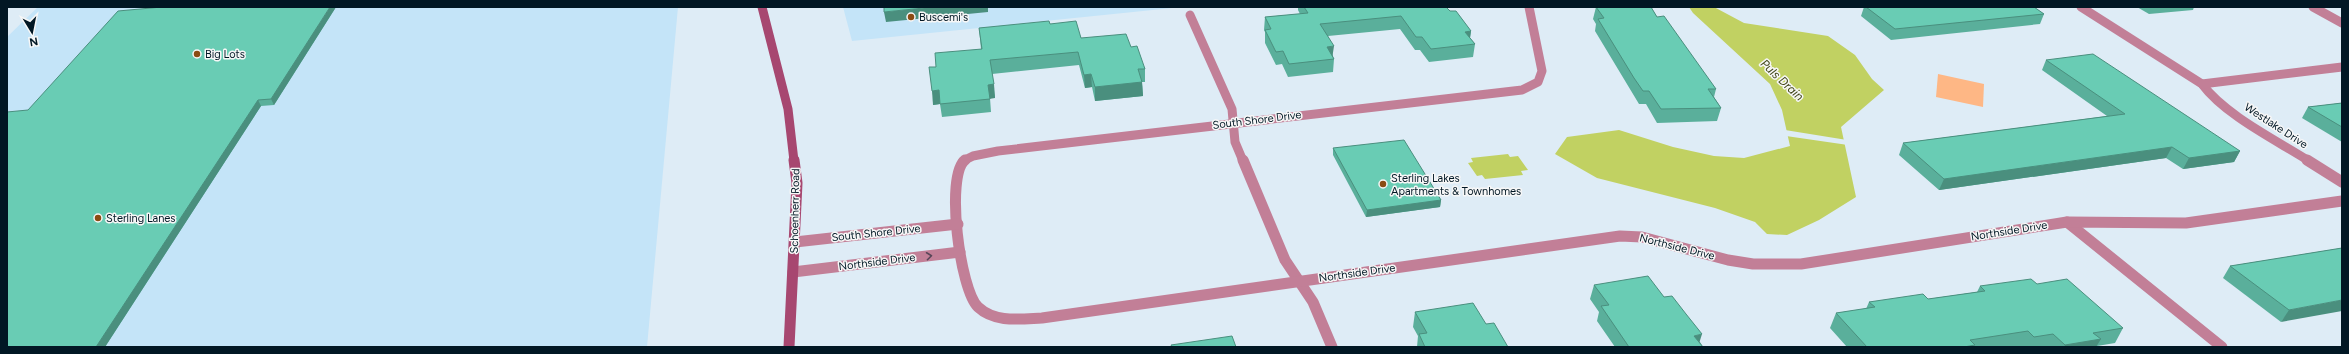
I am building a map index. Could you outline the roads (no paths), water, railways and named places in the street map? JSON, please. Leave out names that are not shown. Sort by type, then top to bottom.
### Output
[{"type":"main road","name":"Schoenherr Road","points":[[762,7],[788,109],[797,183],[789,347]]},
{"type":"street","name":"South Shore Drive","points":[[959,239],[954,184],[957,169],[962,162],[976,156],[998,151],[1522,90],[1536,84],[1541,78],[1542,71],[1529,7]]},
{"type":"street","name":"Westlake Drive","points":[[2081,7],[2202,84],[2211,96],[2226,108],[2342,182]]},
{"type":"street","points":[[2313,7],[2342,23]]},
{"type":"street","points":[[1190,15],[1232,109],[1235,142],[1285,260],[1313,302],[1332,347]]},
{"type":"street","points":[[2202,84],[2342,67]]},
{"type":"street","name":"Northside Drive","points":[[959,239],[960,252],[972,300],[985,312],[1011,320],[1042,318],[1620,236],[1642,237],[1728,260],[1753,264],[1801,264],[2067,222],[2101,221],[2144,224],[2186,224],[2342,201]]},
{"type":"street","points":[[2067,222],[2222,347]]},
{"type":"street","name":"South Shore Drive","points":[[795,242],[958,224]]},
{"type":"street","name":"Northside Drive","points":[[793,272],[960,252]]},
{"type":"water","name":"Puls Drain","points":[[1689,7],[1714,7],[1744,23],[1828,36],[1855,55],[1872,79],[1884,90],[1841,127],[1856,197],[1819,220],[1787,235],[1767,234],[1755,222],[1715,208],[1597,178],[1555,154],[1567,137],[1619,130],[1673,147],[1714,156],[1744,158],[1790,146],[1782,110],[1770,84],[1693,13]]},
{"type":"water","points":[[1508,154],[1510,157],[1518,156],[1528,170],[1521,171],[1523,175],[1485,179],[1482,175],[1477,176],[1468,163],[1473,162],[1471,158]]},
{"type":"place","name":"Buscemi's","points":[[911,17]]},
{"type":"place","name":"Big Lots","points":[[197,54]]},
{"type":"place","name":"Sterling Lakes Apartments & Townhomes","points":[[1383,184]]},
{"type":"place","name":"Sterling Lanes","points":[[98,218]]}]
